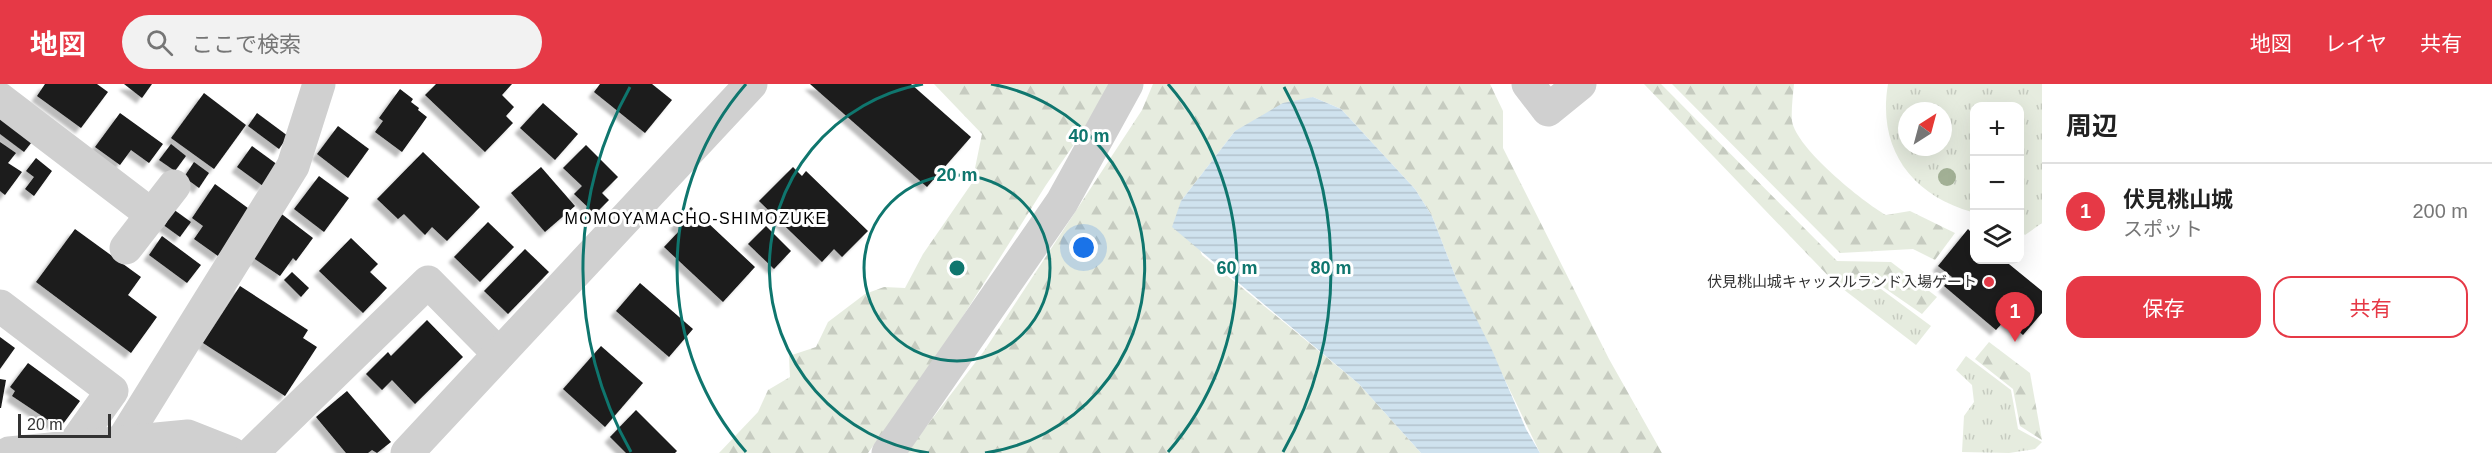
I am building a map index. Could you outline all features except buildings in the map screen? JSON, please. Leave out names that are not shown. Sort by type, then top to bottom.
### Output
[{"type":"street","points":[[121,443],[293,166],[319,84]]},
{"type":"street","points":[[407,453],[752,84]]},
{"type":"street","points":[[888,453],[1062,202],[1128,84]]},
{"type":"street","points":[[1528,84],[1548,110],[1580,84]]},
{"type":"street","points":[[0,99],[152,215]]},
{"type":"street","points":[[126,248],[174,186]]},
{"type":"street","points":[[252,453],[428,282],[499,354]]},
{"type":"street","points":[[0,306],[112,391],[72,447]]},
{"type":"street","points":[[9,453],[188,436],[231,453]]},
{"type":"green space","points":[[934,84],[1113,84],[1110,92],[1046,185],[934,362],[868,453],[719,453],[758,412],[768,390],[790,377],[789,356],[816,347],[828,322],[865,294],[884,287],[905,288],[923,254],[972,183],[982,134]]},
{"type":"green space","points":[[1153,84],[1490,84],[1503,111],[1503,148],[1609,359],[1662,453],[1540,453],[1456,278],[1432,216],[1415,189],[1341,109],[1313,97],[1235,131],[1181,201],[1202,255],[1359,384],[1421,453],[906,453],[984,351],[1142,110]]},
{"type":"green space","points":[[1644,84],[1661,84],[1837,261],[1891,262],[1937,297],[1922,314],[1880,285],[1837,285]]},
{"type":"green space","points":[[1672,84],[1794,84],[1792,121],[1796,132],[1817,159],[1832,173],[1862,199],[1886,215],[1910,211],[1955,233],[1935,260],[1913,249],[1840,253]]},
{"type":"green space","points":[[1888,84],[2042,84],[2042,223],[2024,234],[2024,102],[1970,102],[1970,211],[1932,194],[1916,181],[1903,166],[1898,156],[1894,148],[1888,129],[1886,107]]},
{"type":"green space","points":[[1843,289],[1881,289],[1931,326],[1916,345]]},
{"type":"green space","points":[[1989,342],[2030,373],[2042,440],[2020,426],[2013,389],[1975,359]]},
{"type":"green space","points":[[1966,356],[2011,390],[2018,429],[2042,442],[2035,449],[2009,453],[1962,452],[1964,416],[1974,402],[1972,385],[1956,370]]},
{"type":"water","points":[[1313,97],[1341,109],[1415,189],[1432,216],[1456,278],[1492,350],[1526,429],[1540,453],[1421,453],[1359,384],[1172,227],[1181,201],[1235,131],[1283,103]]},
{"type":"place","name":"伏見桃山城キャッスルランド入場ゲート","points":[[1989,282]]},
{"type":"place","name":"伏見桃山城","points":[[2015,342]]},
{"type":"district","name":"MOMOYAMACHO-SHIMOZUKE","points":[[696,218]]}]
